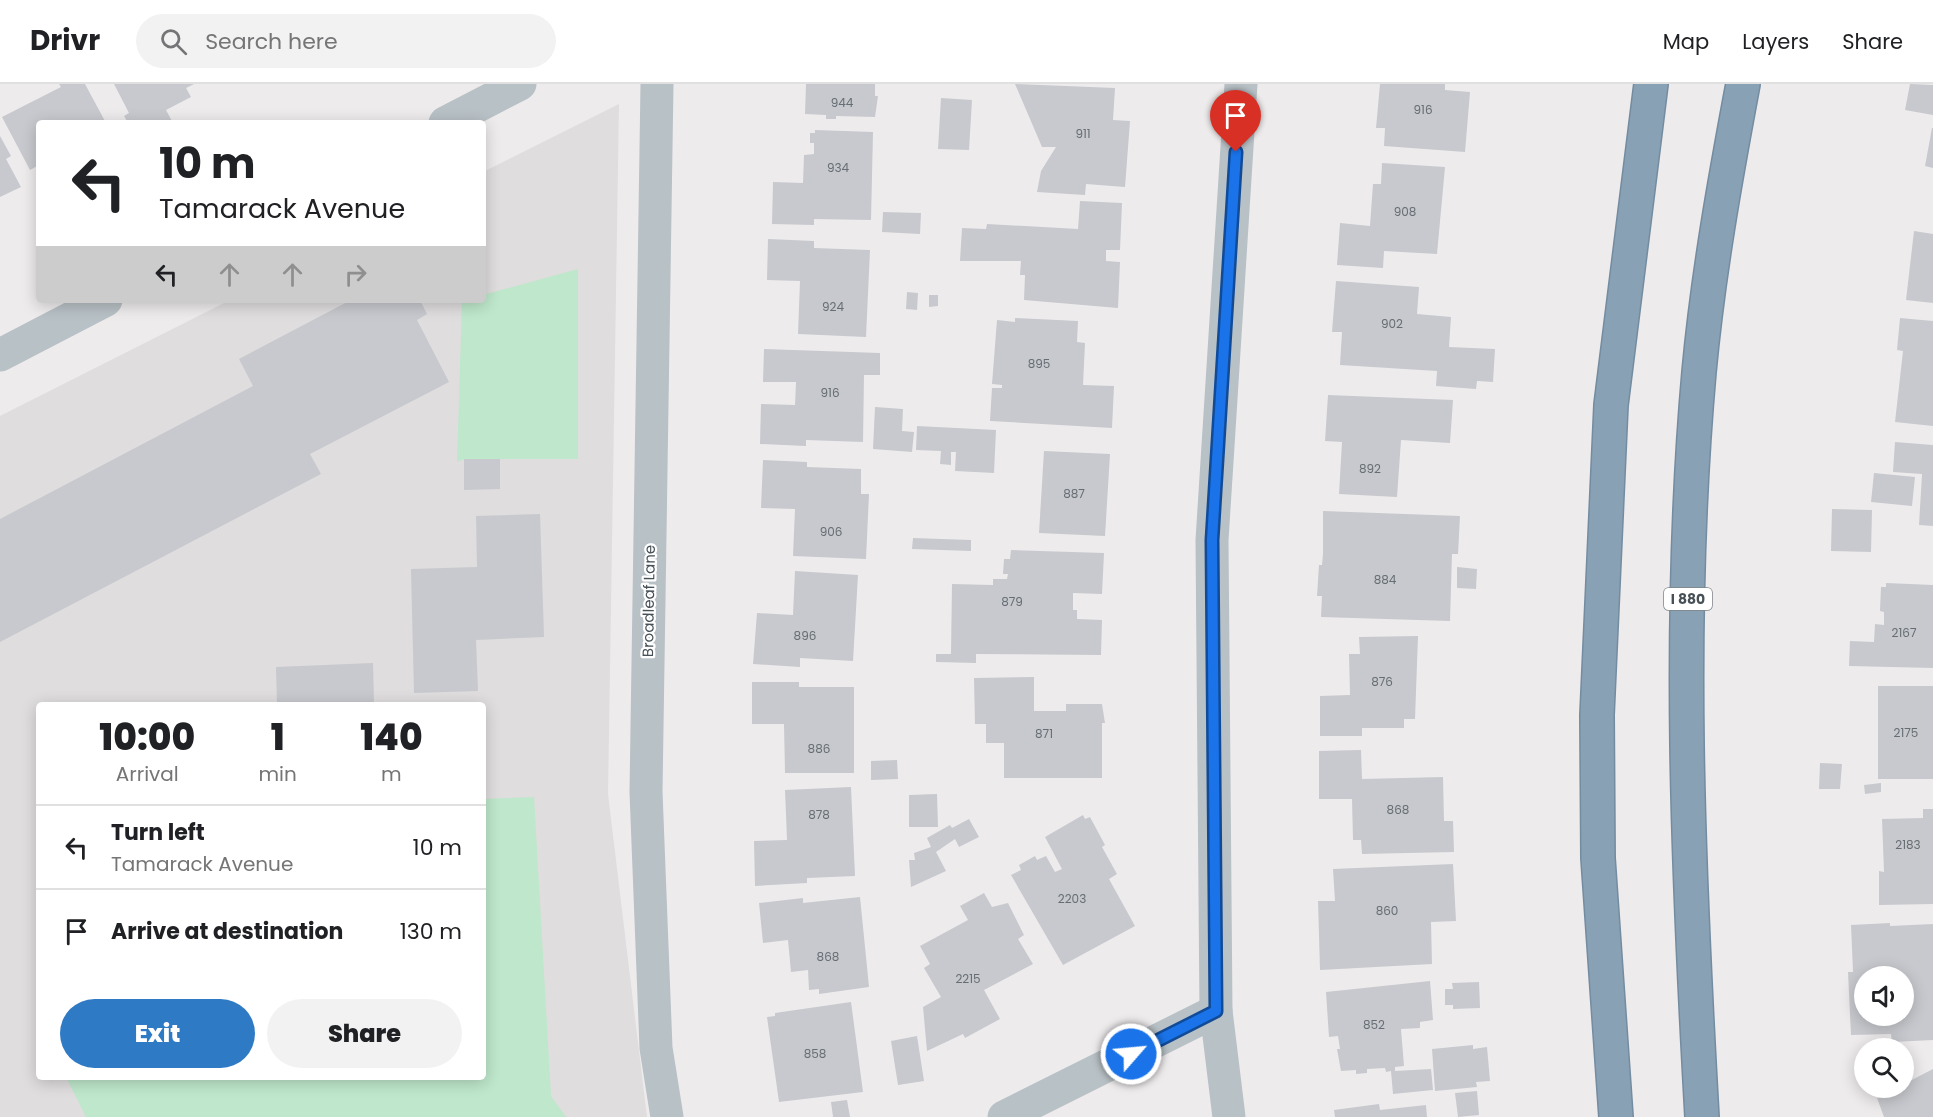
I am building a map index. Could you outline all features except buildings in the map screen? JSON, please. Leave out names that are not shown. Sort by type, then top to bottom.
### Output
[{"type":"highway","points":[[1616,1117],[1598,858],[1600,648],[1611,405],[1651,84]]},
{"type":"highway","name":"I 880","points":[[1702,1117],[1692,934],[1686,710],[1690,537],[1703,338],[1717,221],[1743,84]]},
{"type":"street","points":[[451,120],[520,84]]},
{"type":"street","name":"Broadleaf Lane","points":[[657,84],[646,792],[656,1048],[667,1117]]},
{"type":"street","points":[[1229,1117],[1216,1011],[1212,540],[1240,84]]},
{"type":"street","points":[[0,356],[100,303]]},
{"type":"street","points":[[1004,1117],[1216,1011]]},
{"type":"shaded area","points":[[619,104],[608,794],[647,1117],[0,1117],[0,416],[224,303],[486,303],[486,170]]},
{"type":"green space","points":[[578,269],[578,459],[464,459],[457,462],[462,303],[486,303],[486,294]]},
{"type":"green space","points":[[534,797],[551,1096],[566,1117],[86,1117],[68,1080],[486,1080],[486,799]]},
{"type":"route","points":[[1131,1054],[1216,1011],[1212,540],[1236,152]]}]
